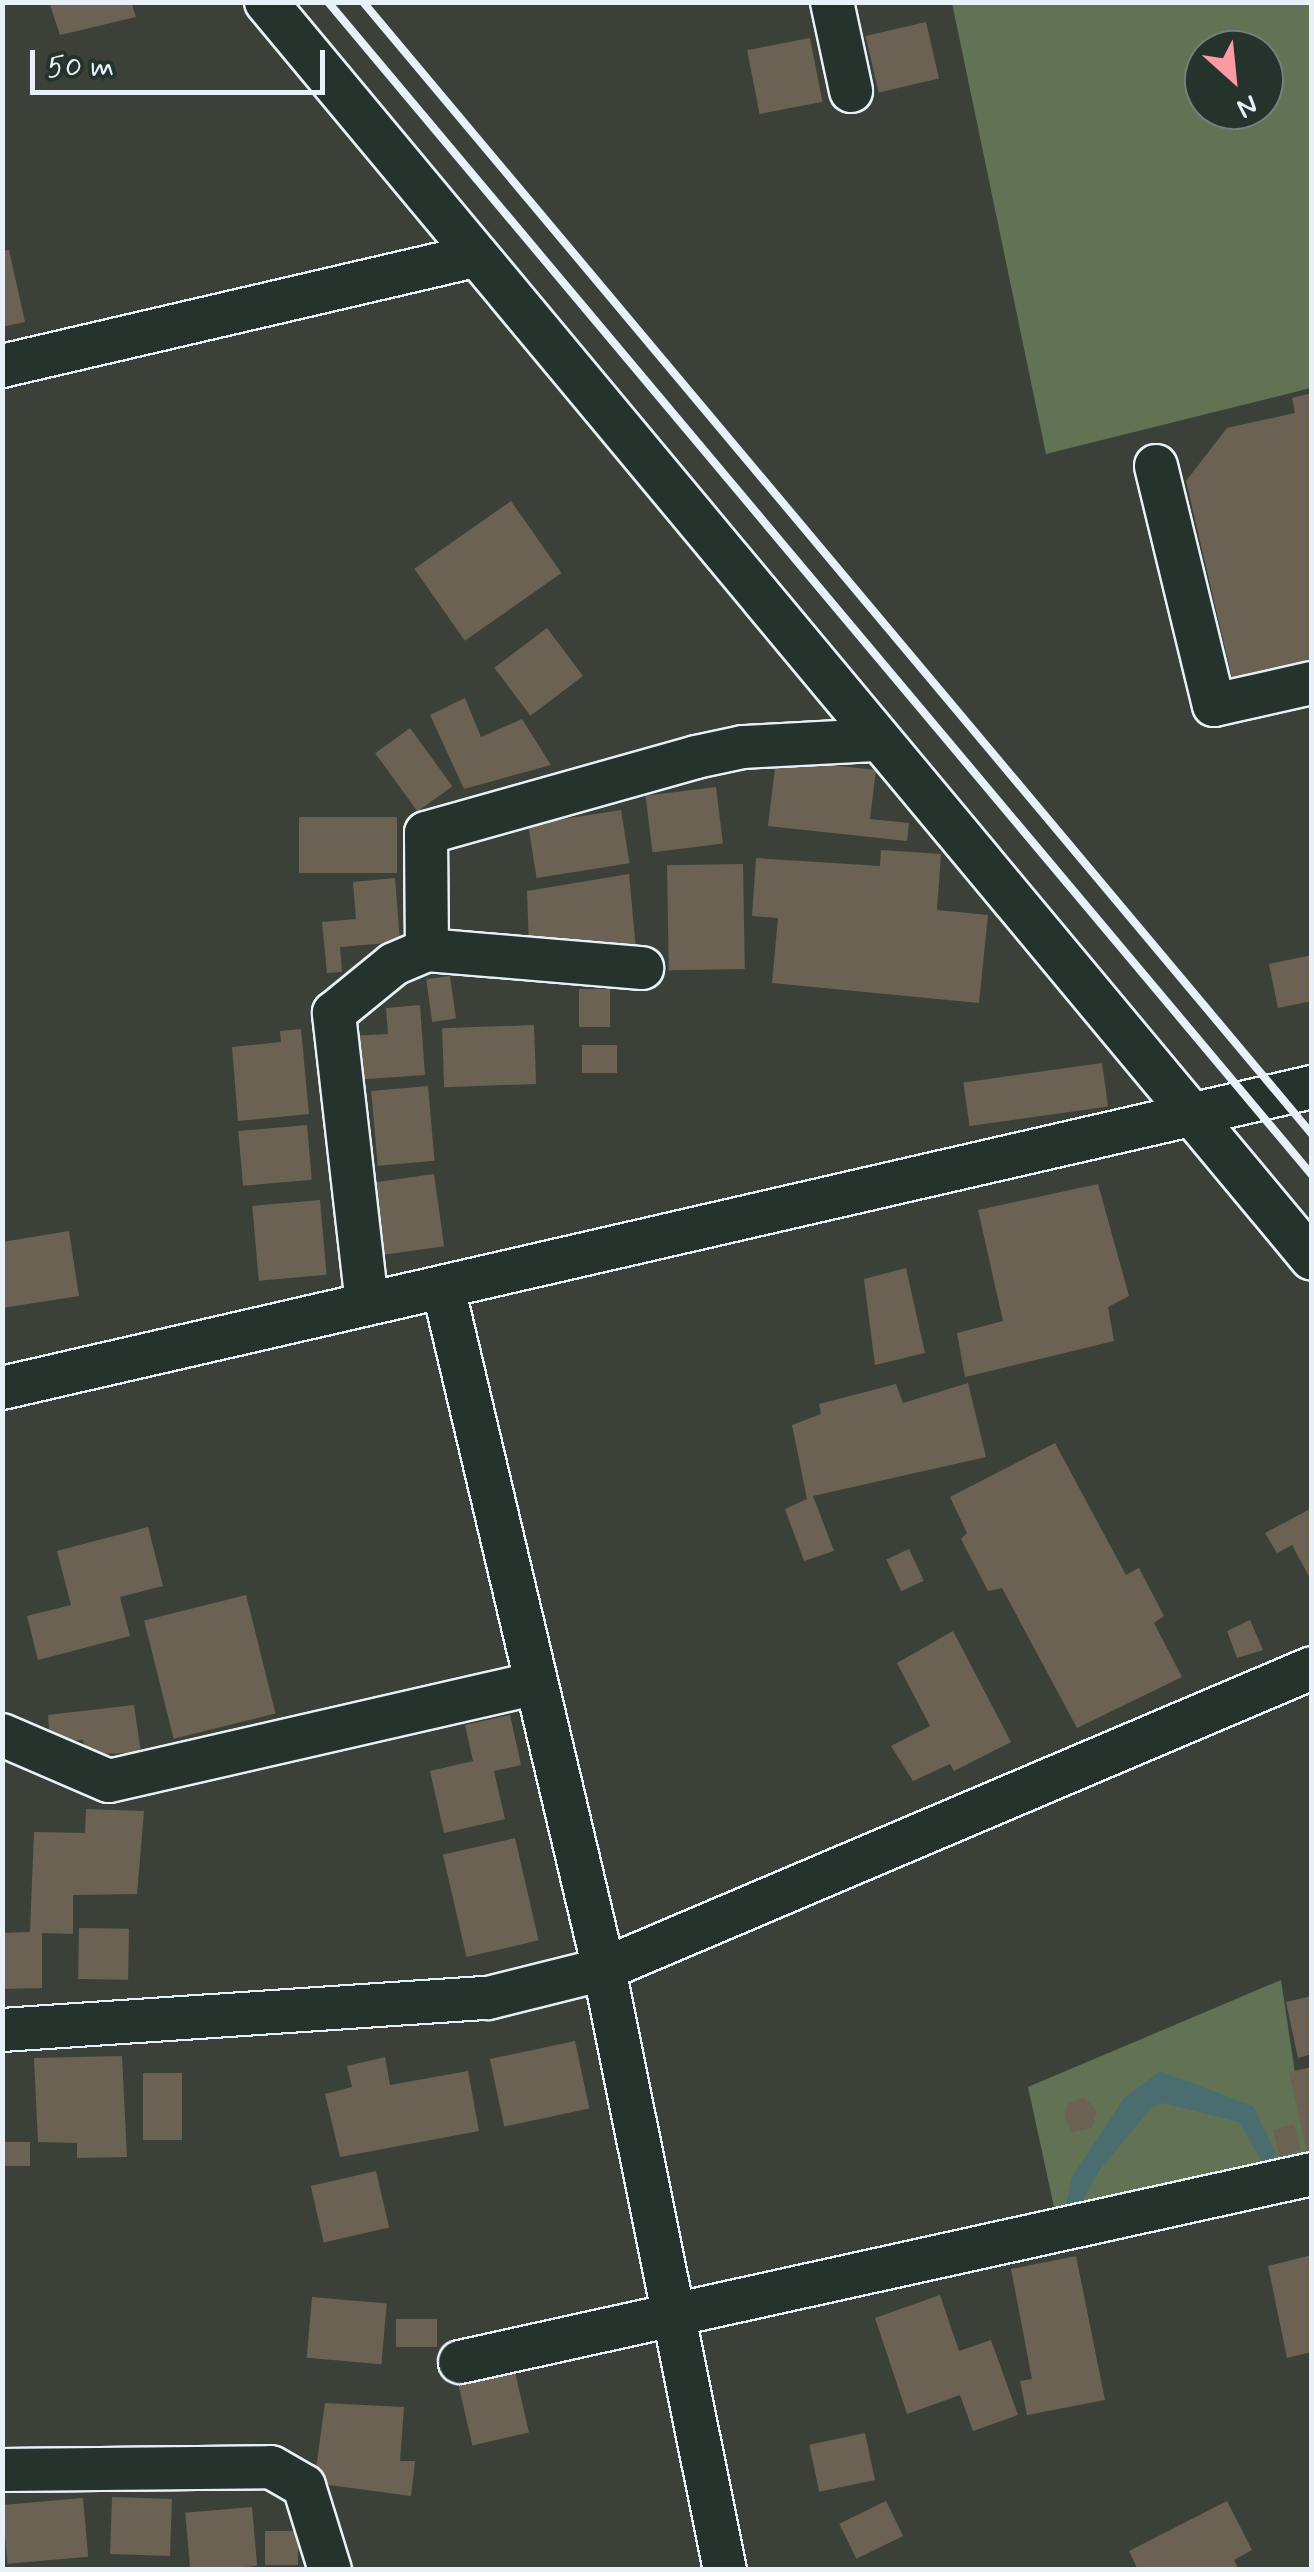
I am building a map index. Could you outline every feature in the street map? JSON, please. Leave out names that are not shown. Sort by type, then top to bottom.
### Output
[{"type":"street","points":[[266,2],[473,256],[1312,1259]]},
{"type":"street","points":[[832,2],[851,91]]},
{"type":"street","points":[[2,366],[473,256]]},
{"type":"street","points":[[1156,466],[1214,705],[1312,683]]},
{"type":"street","points":[[427,950],[426,833],[712,754],[878,740]]},
{"type":"street","points":[[367,1304],[334,1012],[394,964],[427,950],[642,968]]},
{"type":"street","points":[[2,1388],[1312,1086]]},
{"type":"street","points":[[443,1287],[604,1968],[668,2314],[724,2570]]},
{"type":"street","points":[[2,2030],[488,1998],[604,1968],[1312,1668]]},
{"type":"street","points":[[2,1735],[109,1781],[536,1683]]},
{"type":"street","points":[[460,2362],[1312,2174]]},
{"type":"street","points":[[2,2470],[271,2466],[304,2486],[330,2570]]},
{"type":"green space","points":[[952,3],[1311,3],[1311,388],[1046,454]]},
{"type":"green space","points":[[1281,1980],[1308,2159],[1056,2216],[1028,2087]]},
{"type":"water","points":[[1160,2071],[1253,2106],[1276,2153],[1272,2159],[1262,2162],[1239,2122],[1162,2103],[1152,2107],[1099,2171],[1080,2205],[1066,2205],[1072,2177],[1124,2098]]},
{"type":"building","points":[[49,2],[131,2],[136,17],[60,35]]},
{"type":"building","points":[[926,22],[939,79],[879,92],[866,36]]},
{"type":"building","points":[[810,38],[822,102],[760,114],[747,50]]},
{"type":"building","points":[[9,250],[25,322],[2,327],[2,251]]},
{"type":"building","points":[[1312,393],[1312,659],[1232,678],[1186,481],[1227,428],[1295,413],[1292,398]]},
{"type":"building","points":[[511,501],[561,573],[465,641],[414,569]]},
{"type":"building","points":[[547,628],[583,676],[530,716],[494,668]]},
{"type":"building","points":[[465,698],[481,737],[522,719],[551,765],[464,789],[430,715]]},
{"type":"building","points":[[410,728],[452,786],[418,812],[375,753]]},
{"type":"building","points":[[776,759],[876,770],[870,819],[909,823],[907,841],[768,826]]},
{"type":"building","points":[[716,787],[723,844],[652,852],[646,796]]},
{"type":"building","points":[[621,810],[629,863],[537,878],[528,825]]},
{"type":"building","points":[[299,817],[397,817],[397,873],[299,873]]},
{"type":"building","points":[[881,850],[941,854],[937,910],[988,915],[979,1003],[772,983],[778,918],[752,916],[756,858],[880,866]]},
{"type":"building","points":[[743,864],[745,969],[669,970],[667,865]]},
{"type":"building","points":[[629,874],[636,950],[529,947],[527,891]]},
{"type":"building","points":[[395,878],[400,942],[340,947],[342,972],[327,973],[322,922],[356,919],[353,882]]},
{"type":"building","points":[[1312,955],[1312,1001],[1278,1008],[1269,964]]},
{"type":"building","points":[[450,976],[456,1019],[432,1022],[426,979]]},
{"type":"building","points":[[579,989],[610,989],[610,1027],[579,1027]]},
{"type":"building","points":[[420,1005],[425,1075],[352,1080],[349,1036],[388,1034],[386,1008]]},
{"type":"building","points":[[534,1025],[536,1084],[444,1087],[442,1028]]},
{"type":"building","points":[[301,1029],[309,1114],[238,1121],[232,1047],[281,1042],[280,1031]]},
{"type":"building","points":[[582,1045],[617,1045],[617,1073],[582,1073]]},
{"type":"building","points":[[1102,1063],[1108,1107],[969,1126],[963,1082]]},
{"type":"building","points":[[428,1086],[435,1161],[378,1166],[371,1091]]},
{"type":"building","points":[[307,1125],[312,1180],[243,1186],[238,1131]]},
{"type":"building","points":[[434,1174],[444,1246],[384,1255],[374,1182]]},
{"type":"building","points":[[1098,1184],[1129,1296],[1108,1307],[1114,1341],[965,1377],[957,1333],[1003,1321],[978,1210]]},
{"type":"building","points":[[320,1200],[327,1275],[259,1281],[252,1206]]},
{"type":"building","points":[[69,1231],[79,1296],[2,1308],[2,1242]]},
{"type":"building","points":[[906,1268],[925,1353],[875,1365],[864,1279]]},
{"type":"building","points":[[968,1383],[986,1457],[813,1496],[834,1551],[804,1561],[785,1509],[807,1499],[792,1425],[821,1414],[819,1404],[896,1384],[903,1403]]},
{"type":"building","points":[[1055,1443],[1126,1575],[1139,1568],[1164,1616],[1154,1623],[1182,1677],[1077,1728],[1002,1588],[988,1591],[961,1539],[967,1533],[950,1497]]},
{"type":"building","points":[[1312,1508],[1312,1582],[1292,1545],[1277,1553],[1265,1533]]},
{"type":"building","points":[[148,1527],[163,1586],[120,1597],[130,1636],[38,1660],[27,1616],[71,1605],[57,1551]]},
{"type":"building","points":[[909,1549],[924,1581],[901,1591],[886,1560]]},
{"type":"building","points":[[246,1595],[276,1713],[174,1739],[144,1620]]},
{"type":"building","points":[[1250,1620],[1263,1650],[1237,1658],[1227,1631]]},
{"type":"building","points":[[953,1631],[1011,1742],[954,1771],[950,1764],[913,1781],[891,1746],[930,1726],[897,1663]]},
{"type":"building","points":[[134,1705],[141,1753],[86,1754],[83,1740],[50,1742],[48,1715]]},
{"type":"building","points":[[510,1715],[521,1765],[494,1771],[505,1819],[444,1833],[430,1771],[473,1761],[465,1725]]},
{"type":"building","points":[[86,1809],[144,1811],[137,1894],[73,1895],[73,1934],[42,1933],[42,1988],[2,1989],[2,1933],[30,1932],[34,1832],[85,1833]]},
{"type":"building","points":[[515,1838],[539,1940],[467,1957],[443,1855]]},
{"type":"building","points":[[79,1928],[129,1929],[128,1980],[78,1979]]},
{"type":"building","points":[[1312,1996],[1312,2054],[1298,2058],[1286,2002]]},
{"type":"building","points":[[575,2041],[589,2108],[504,2127],[490,2059]]},
{"type":"building","points":[[122,2056],[127,2157],[77,2158],[77,2143],[38,2142],[34,2058]]},
{"type":"building","points":[[385,2057],[390,2085],[468,2071],[479,2131],[340,2157],[325,2094],[352,2087],[347,2066]]},
{"type":"building","points":[[1312,2067],[1312,2153],[1307,2153],[1289,2072]]},
{"type":"building","points":[[143,2073],[182,2073],[182,2140],[143,2140]]},
{"type":"building","points":[[1084,2097],[1097,2111],[1092,2128],[1072,2132],[1064,2117],[1067,2104]]},
{"type":"building","points":[[1294,2124],[1301,2150],[1280,2156],[1273,2130]]},
{"type":"building","points":[[2,2142],[30,2142],[30,2166],[2,2166]]},
{"type":"building","points":[[376,2171],[389,2228],[324,2243],[311,2186]]},
{"type":"building","points":[[1312,2255],[1312,2352],[1287,2358],[1268,2266]]},
{"type":"building","points":[[1076,2256],[1105,2400],[1027,2415],[1020,2381],[1032,2379],[1011,2269]]},
{"type":"building","points":[[940,2295],[959,2351],[991,2340],[1018,2415],[973,2431],[960,2395],[907,2414],[875,2318]]},
{"type":"building","points":[[312,2297],[387,2304],[381,2364],[307,2358]]},
{"type":"building","points":[[396,2319],[437,2319],[437,2347],[396,2347]]},
{"type":"building","points":[[515,2372],[529,2432],[472,2445],[458,2385]]},
{"type":"building","points":[[325,2403],[404,2407],[400,2461],[415,2461],[411,2496],[314,2483]]},
{"type":"building","points":[[865,2433],[875,2480],[819,2492],[809,2445]]},
{"type":"building","points":[[112,2497],[172,2499],[170,2556],[110,2554]]},
{"type":"building","points":[[83,2498],[88,2557],[7,2564],[2,2505]]},
{"type":"building","points":[[886,2501],[903,2536],[856,2559],[839,2524]]},
{"type":"building","points":[[1227,2501],[1252,2550],[1234,2560],[1239,2570],[1138,2570],[1129,2551]]},
{"type":"building","points":[[252,2507],[257,2566],[190,2570],[185,2513]]},
{"type":"building","points":[[265,2531],[298,2531],[298,2565],[265,2565]]},
{"type":"railway","points":[[328,2],[1312,1175]]},
{"type":"railway","points":[[363,2],[1312,1134]]}]
